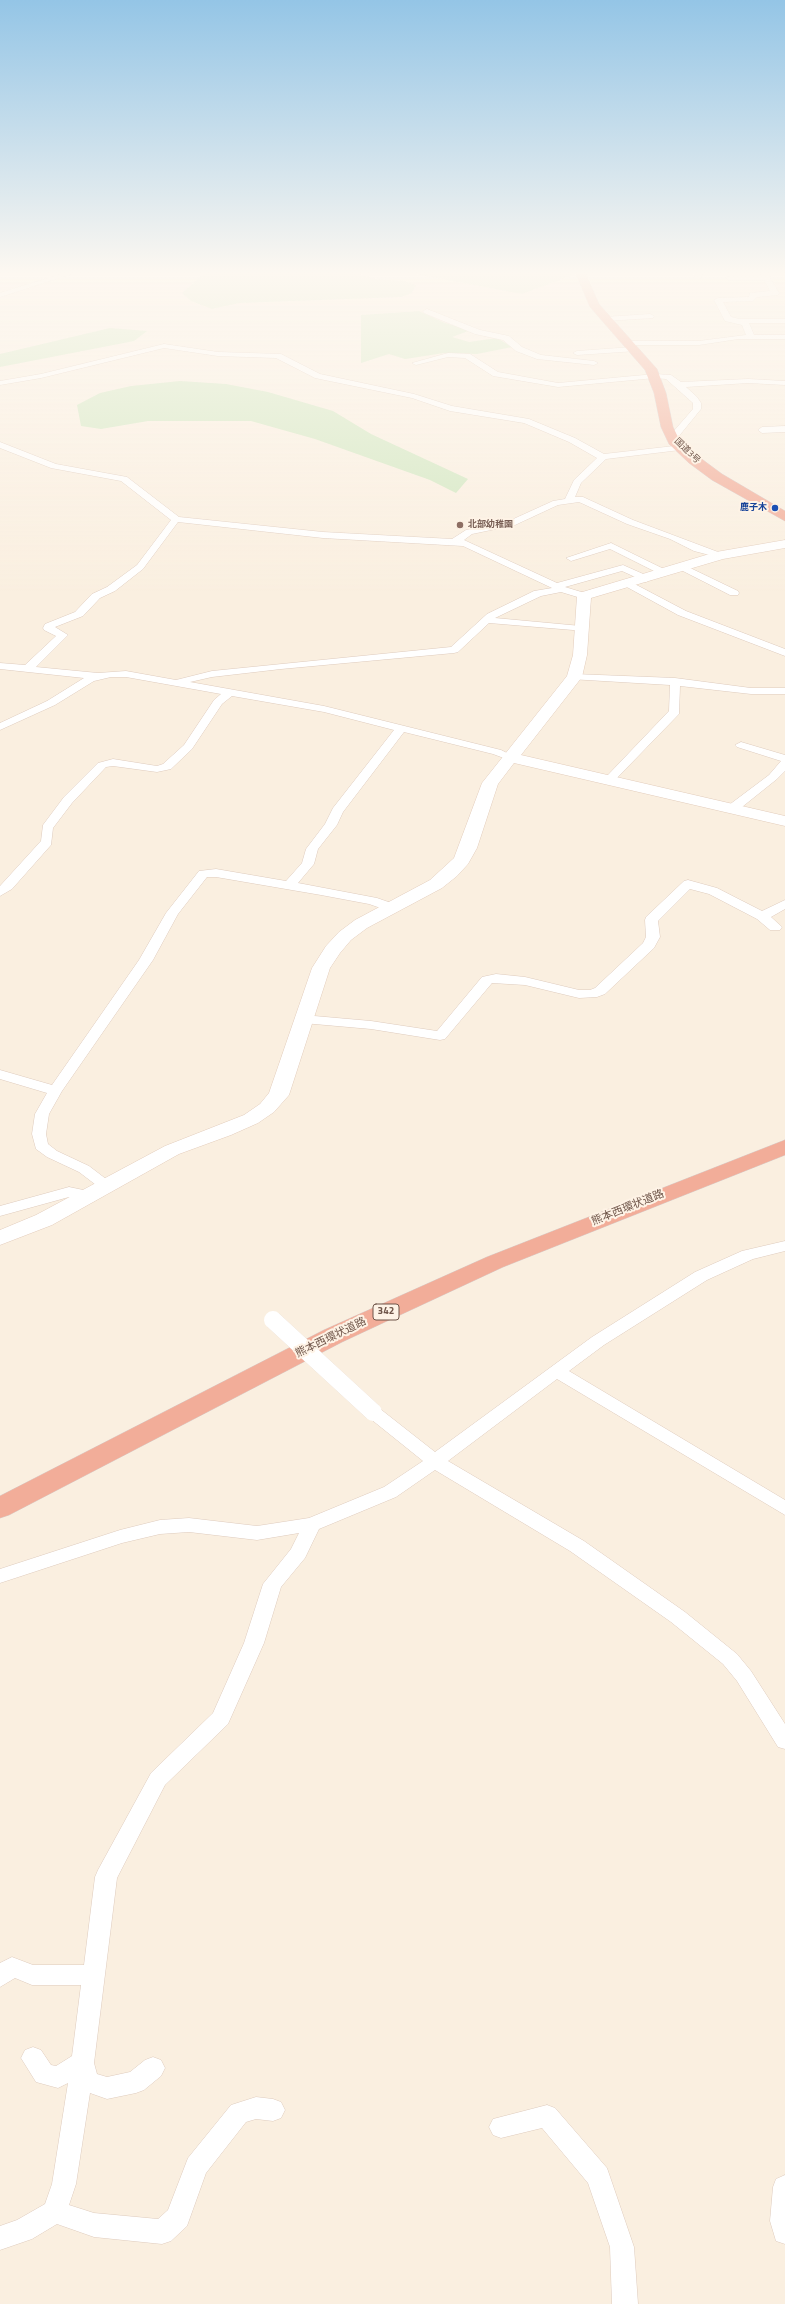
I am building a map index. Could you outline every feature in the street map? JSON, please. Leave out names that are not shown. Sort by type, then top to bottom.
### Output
[{"type":"highway","name":"国道3号","points":[[656,380],[671,434],[680,447],[717,477],[785,517]]},
{"type":"highway","name":"熊本西環状道路","points":[[0,1508],[333,1336],[495,1262],[785,1147]]},
{"type":"street","points":[[0,384],[23,380]]},
{"type":"street","points":[[333,380],[414,396],[468,412],[526,421],[572,440],[603,457],[680,447]]},
{"type":"street","points":[[527,380],[558,385],[622,380]]},
{"type":"street","points":[[568,380],[589,383]]},
{"type":"street","points":[[671,380],[692,397],[697,404],[697,409],[676,434],[671,434]]},
{"type":"street","points":[[679,385],[748,381],[785,383]]},
{"type":"street","points":[[762,430],[785,429]]},
{"type":"street","points":[[0,446],[54,466],[124,479],[157,506],[176,519],[199,524],[323,535],[456,541],[477,547],[559,588],[584,596],[646,579],[721,555],[785,544]]},
{"type":"street","points":[[569,500],[577,482],[603,457]]},
{"type":"street","points":[[456,541],[469,532],[512,523],[556,503],[569,500],[584,500],[630,522],[673,537],[697,548],[721,555]]},
{"type":"street","points":[[27,669],[63,635],[48,628],[49,626],[80,614],[96,596],[112,589],[140,566],[176,519]]},
{"type":"street","points":[[571,558],[611,546],[665,573]]},
{"type":"street","points":[[682,567],[734,593]]},
{"type":"street","points":[[169,683],[212,674],[281,666],[454,650],[486,620],[538,593],[623,568],[646,579]]},
{"type":"street","points":[[629,584],[682,613],[785,653]]},
{"type":"street","points":[[0,1238],[44,1220],[105,1185],[172,1150],[252,1119],[279,1095],[303,1019],[322,968],[333,950],[345,936],[361,924],[436,884],[451,872],[462,860],[468,848],[490,783],[509,757],[574,677],[580,655],[584,596]]},
{"type":"street","points":[[486,620],[581,629]]},
{"type":"street","points":[[0,666],[98,676],[126,674],[169,683],[230,692],[324,709],[497,752],[509,757],[785,820]]},
{"type":"street","points":[[0,727],[52,703],[84,682],[98,676]]},
{"type":"street","points":[[574,677],[675,682],[751,691],[785,691]]},
{"type":"street","points":[[610,779],[676,712],[675,682]]},
{"type":"street","points":[[0,892],[8,886],[32,856],[47,842],[47,828],[68,800],[102,765],[113,762],[158,769],[167,767],[188,747],[218,702],[230,692]]},
{"type":"street","points":[[290,885],[308,864],[312,849],[331,825],[337,811],[401,729]]},
{"type":"street","points":[[741,745],[785,759]]},
{"type":"street","points":[[733,808],[773,777],[785,764]]},
{"type":"street","points":[[105,1185],[84,1169],[41,1146],[39,1134],[41,1119],[55,1091],[146,960],[172,913],[200,876],[216,873],[290,885],[372,901],[392,908]]},
{"type":"street","points":[[303,1019],[370,1025],[440,1036],[487,980],[496,978],[525,981],[579,994],[592,994],[600,991],[649,945],[653,937],[652,920],[688,884],[713,891],[762,916],[775,927]]},
{"type":"street","points":[[762,916],[785,904]]},
{"type":"street","points":[[0,1074],[55,1091]]},
{"type":"street","points":[[0,1211],[69,1192],[88,1195]]},
{"type":"street","points":[[0,1576],[120,1537],[160,1527],[189,1525],[257,1533],[312,1524],[390,1492],[435,1461],[556,1371],[654,1304],[701,1276],[748,1255],[785,1246]]},
{"type":"street","points":[[273,1320],[373,1412],[435,1461],[577,1546],[678,1617],[730,1659],[744,1676],[785,1742]]},
{"type":"street","points":[[556,1371],[785,1508]]},
{"type":"street","points":[[0,2238],[22,2230],[55,2212],[64,2184],[82,2062],[106,1877],[158,1779],[221,1718],[254,1643],[272,1584],[298,1553],[312,1524]]},
{"type":"street","points":[[0,1977],[12,1967],[32,1975],[93,1976]]},
{"type":"street","points":[[33,2058],[44,2074],[58,2077],[82,2062]]},
{"type":"street","points":[[82,2062],[88,2082],[107,2088],[136,2082],[153,2068]]},
{"type":"street","points":[[55,2212],[94,2225],[162,2232],[178,2218],[196,2166],[239,2113],[256,2108],[273,2110]]},
{"type":"street","points":[[501,2127],[547,2116],[598,2176],[622,2247],[625,2304]]},
{"type":"street","points":[[785,2187],[782,2221],[785,2232]]},
{"type":"green space","points":[[180,381],[226,384],[268,392],[333,411],[371,434],[468,479],[456,493],[430,480],[315,439],[251,421],[148,421],[101,429],[81,426],[77,405],[100,393],[131,386]]},
{"type":"place","name":"鹿子木","points":[[775,508]]},
{"type":"place","name":"北部幼稚園","points":[[460,525]]}]
